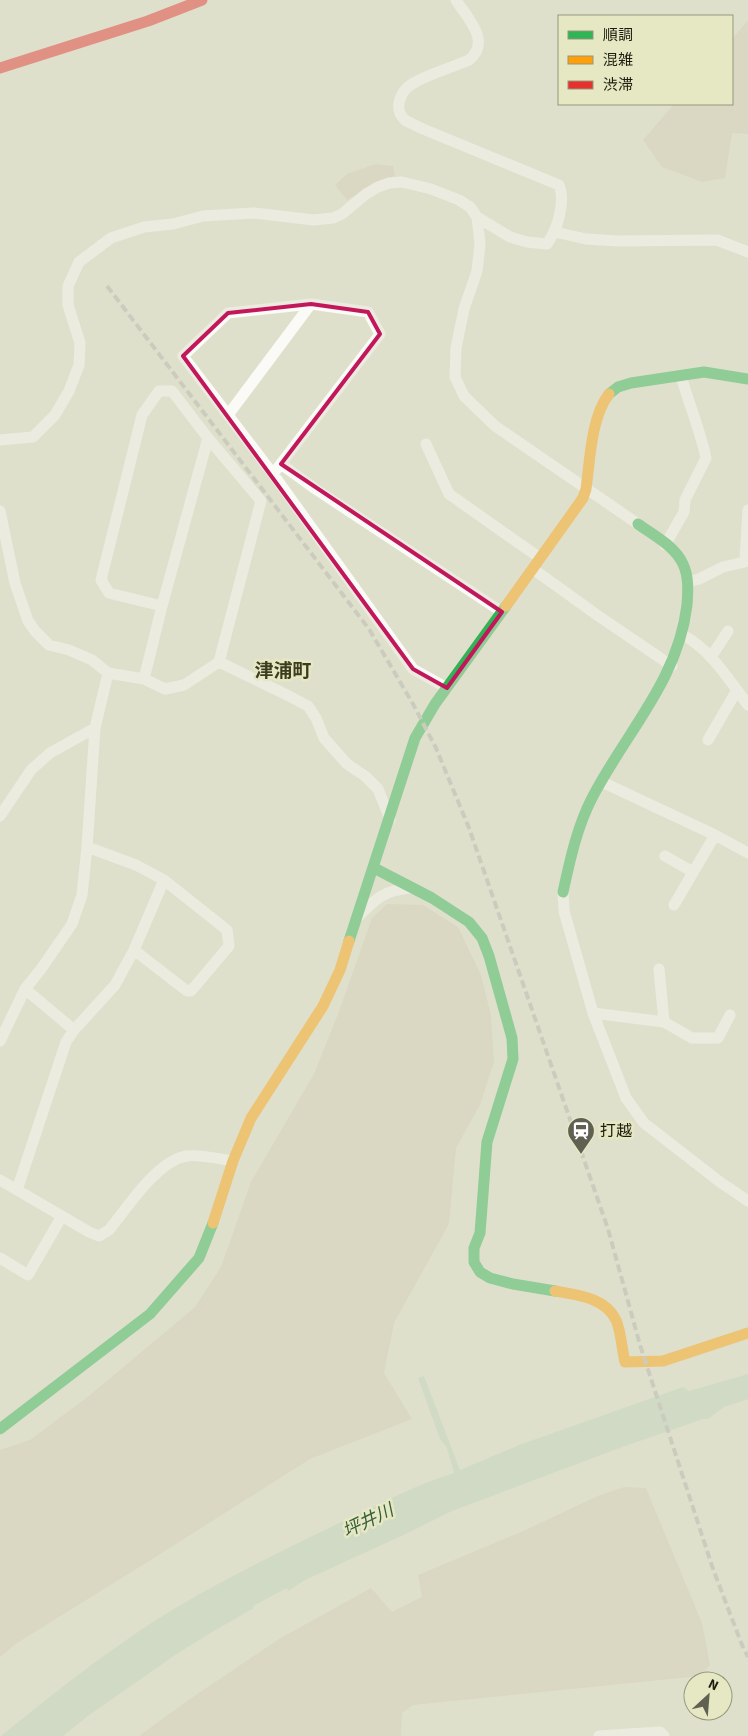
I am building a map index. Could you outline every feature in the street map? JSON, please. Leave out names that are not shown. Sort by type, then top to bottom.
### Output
[{"type":"street","points":[[0,68],[148,21],[202,0]]},
{"type":"street","points":[[0,440],[33,437],[55,415],[69,391],[79,365],[80,343],[68,305],[68,286],[79,262],[111,238],[144,227],[173,224],[203,216],[254,214],[314,220],[328,219],[342,214],[366,194],[378,187],[388,183],[402,182],[446,194],[470,208],[477,217],[510,237],[526,242],[546,244],[555,232],[561,197],[558,185],[423,129],[405,120],[400,114],[398,104],[401,96],[412,83],[469,60],[474,56],[480,38],[477,30],[456,0]]},
{"type":"street","points":[[477,217],[480,230],[479,259],[458,336],[455,376],[464,396],[495,426],[638,524],[665,545],[680,558],[688,582],[683,635],[672,666],[592,798],[572,850],[563,892],[564,911],[593,1013],[626,1098],[644,1123],[720,1182],[748,1201]]},
{"type":"street","points":[[555,232],[586,239],[618,241],[717,240],[748,252]]},
{"type":"street","points":[[228,415],[311,304]]},
{"type":"street","points":[[273,474],[380,334],[368,312],[311,304],[228,313],[183,356],[273,474],[413,669],[446,688]]},
{"type":"street","points":[[0,1429],[150,1314],[199,1258],[208,1237],[233,1161],[251,1118],[323,1006],[340,970],[415,738],[446,688],[583,498],[597,415],[602,403],[618,387],[631,383],[704,372],[748,379]]},
{"type":"street","points":[[665,545],[684,512],[684,500],[706,458],[702,436],[688,404],[681,376]]},
{"type":"street","points":[[0,511],[15,583],[28,621],[49,645],[70,650],[108,673],[144,679],[165,689],[184,685],[218,662],[261,501],[208,438],[172,391],[159,392],[142,415],[101,580],[110,593],[162,606]]},
{"type":"street","points":[[144,679],[208,438]]},
{"type":"street","points":[[426,444],[449,494],[540,558]]},
{"type":"street","points":[[281,464],[502,612]]},
{"type":"street","points":[[688,582],[699,579],[723,567],[747,561],[748,510]]},
{"type":"street","points":[[533,569],[672,666]]},
{"type":"street","points":[[711,657],[728,631]]},
{"type":"street","points":[[683,635],[696,642],[711,657],[748,705]]},
{"type":"street","points":[[218,662],[288,694],[308,706],[316,718],[324,738],[347,764],[365,776],[378,789],[390,819]]},
{"type":"street","points":[[0,1041],[25,989],[72,924],[82,894],[87,847],[94,728],[108,673]]},
{"type":"street","points":[[708,740],[737,690]]},
{"type":"street","points":[[0,816],[30,770],[50,753],[94,728]]},
{"type":"street","points":[[602,782],[715,835],[748,853]]},
{"type":"street","points":[[674,905],[715,835]]},
{"type":"street","points":[[87,847],[136,865],[164,880],[227,930],[229,946],[190,991],[187,991],[134,950]]},
{"type":"street","points":[[666,856],[693,872]]},
{"type":"street","points":[[374,868],[432,898],[469,922],[482,938],[489,956],[512,1038],[513,1059],[487,1142],[480,1233],[473,1255],[474,1262],[480,1272],[490,1278],[505,1282],[582,1296],[605,1305],[616,1320],[625,1362],[663,1361],[748,1333]]},
{"type":"street","points":[[17,1190],[66,1042],[74,1030],[115,985],[134,950],[164,880]]},
{"type":"street","points":[[358,917],[374,900],[388,892],[413,888]]},
{"type":"street","points":[[659,969],[664,1022]]},
{"type":"street","points":[[25,989],[74,1030]]},
{"type":"street","points":[[593,1013],[664,1022],[692,1038],[706,1039],[718,1038],[730,1015]]},
{"type":"street","points":[[0,1180],[88,1232],[99,1236],[109,1230],[160,1169],[171,1162],[187,1156],[233,1161]]},
{"type":"street","points":[[0,1258],[28,1275],[62,1216]]},
{"type":"street","points":[[599,1736],[660,1732],[664,1736]]},
{"type":"highlighted area","points":[[311,304],[368,312],[380,334],[281,464],[502,612],[447,688],[413,669],[183,356],[228,313]]},
{"type":"shaded area","points":[[748,20],[748,134],[732,133],[725,178],[702,182],[662,167],[643,140],[673,105],[733,105],[733,38]]},
{"type":"shaded area","points":[[375,164],[393,166],[395,176],[377,182],[347,200],[335,185],[347,174]]},
{"type":"shaded area","points":[[387,904],[423,905],[458,927],[481,975],[491,1015],[494,1062],[480,1105],[456,1148],[449,1224],[394,1323],[384,1373],[412,1419],[310,1459],[17,1643],[0,1657],[0,1450],[30,1440],[90,1395],[195,1307],[221,1267],[251,1182],[314,1074],[338,1014],[372,918]]},
{"type":"shaded area","points":[[624,1487],[646,1488],[702,1623],[710,1665],[705,1671],[683,1671],[683,1678],[413,1705],[402,1713],[401,1736],[139,1736],[279,1639],[371,1588],[392,1612],[422,1597],[418,1575],[521,1532],[600,1495]]},
{"type":"water","name":"坪井川","points":[[748,1374],[748,1399],[724,1407],[708,1419],[703,1419],[614,1450],[450,1512],[305,1580],[288,1591],[287,1588],[253,1606],[254,1608],[178,1653],[88,1716],[63,1736],[1,1736],[96,1661],[136,1633],[199,1594],[243,1570],[408,1490],[454,1473],[447,1448],[440,1439],[418,1378],[424,1376],[460,1470],[519,1445],[683,1387],[689,1391]]},
{"type":"railway","points":[[107,286],[369,629],[413,704],[436,748],[469,828],[608,1229],[640,1345],[713,1569],[748,1657]]},
{"type":"traffic: fast","points":[[609,394],[618,387],[631,383],[704,372],[748,379]]},
{"type":"traffic: fast","points":[[563,892],[574,844],[592,798],[662,682],[682,632],[688,589],[683,564],[669,546],[638,524]]},
{"type":"traffic: fast","points":[[349,941],[415,738],[435,704],[506,606]]},
{"type":"traffic: fast","points":[[374,868],[432,898],[469,922],[482,938],[489,956],[512,1038],[513,1059],[487,1142],[480,1233],[474,1248],[474,1262],[480,1272],[490,1278],[555,1291]]},
{"type":"traffic: fast","points":[[0,1429],[150,1314],[199,1258],[213,1223]]},
{"type":"traffic: slow","points":[[506,606],[583,498],[598,414],[609,394]]},
{"type":"traffic: slow","points":[[213,1223],[233,1161],[251,1118],[323,1006],[340,970],[349,941]]},
{"type":"traffic: slow","points":[[555,1291],[589,1298],[605,1306],[611,1312],[618,1324],[625,1362],[663,1361],[748,1333]]},
{"type":"traffic: jam","points":[[0,68],[148,21],[202,0]]},
{"type":"place","name":"打越","points":[[581,1155]]},
{"type":"district","name":"津浦町","points":[[283,671]]}]
